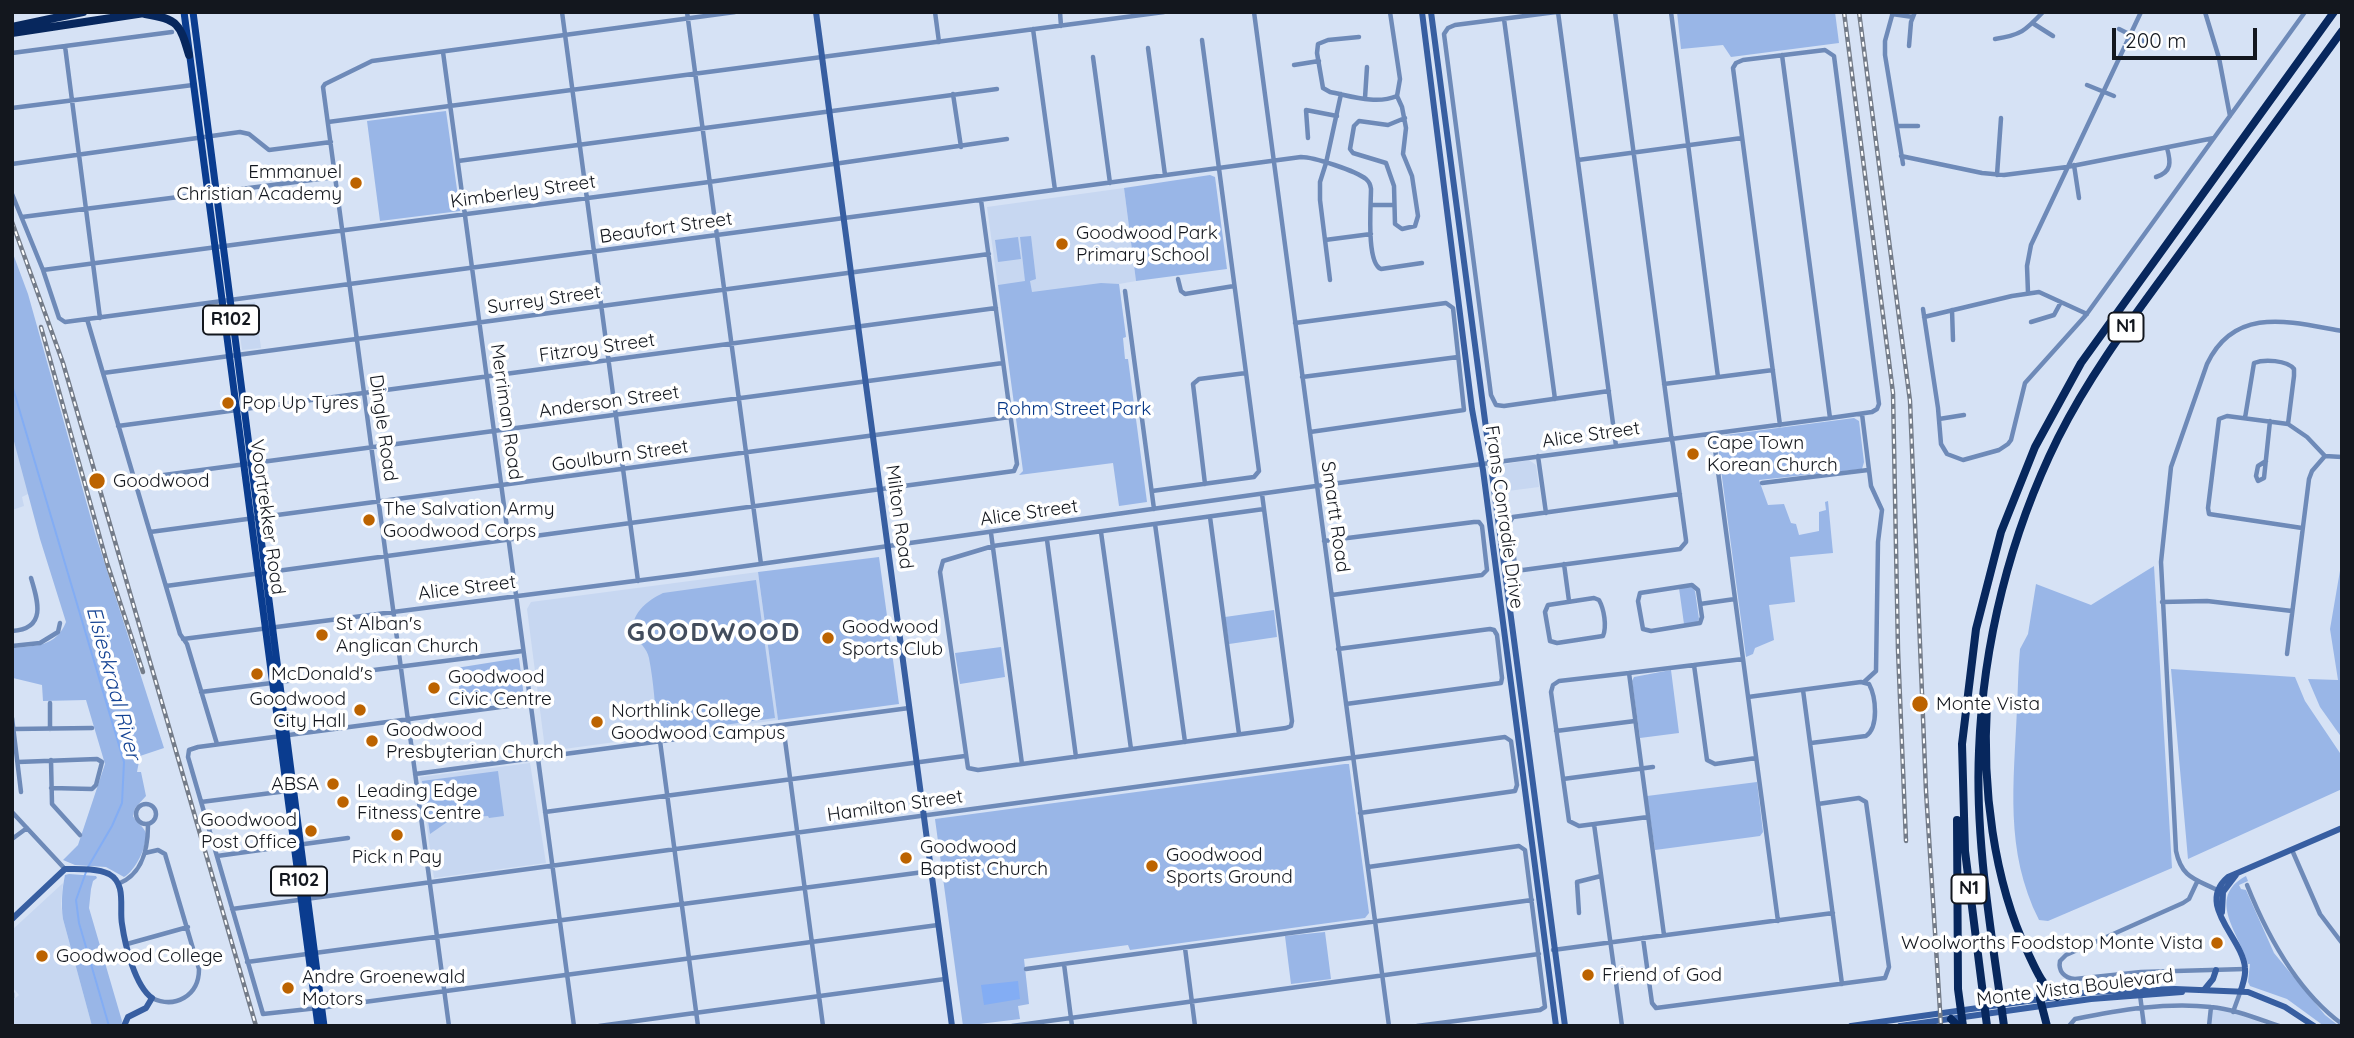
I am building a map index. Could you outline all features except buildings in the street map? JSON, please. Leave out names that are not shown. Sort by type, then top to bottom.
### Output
[{"type":"highway","points":[[13,30],[83,12]]},
{"type":"highway","points":[[13,30],[151,12]]},
{"type":"highway","name":"N1","points":[[1987,1026],[1965,855],[1962,744],[1971,657],[1988,578],[2011,503],[2047,424],[2074,374],[2100,334],[2333,12]]},
{"type":"highway","points":[[141,14],[163,17],[175,22],[181,30],[189,55]]},
{"type":"highway","name":"N1","points":[[2004,1026],[1983,867],[1979,802],[1981,715],[1991,642],[2004,583],[2025,516],[2048,460],[2077,402],[2117,340],[2342,32]]},
{"type":"highway","points":[[1991,642],[1987,759],[2000,872],[2016,929],[2041,980],[2057,997]]},
{"type":"highway","points":[[1949,1017],[1961,1020],[1958,989],[1957,784],[1962,744]]},
{"type":"highway","points":[[2041,980],[2041,1003],[2047,1026]]},
{"type":"main road","name":"Voortrekker Road","points":[[184,12],[193,85],[204,137]]},
{"type":"main road","name":"Voortrekker Road","points":[[193,12],[211,193],[304,900],[319,1008],[324,1026]]},
{"type":"main road","name":"Milton Road","points":[[816,12],[952,1026]]},
{"type":"main road","name":"Frans Conradie Drive","points":[[1422,12],[1472,409],[1482,464],[1556,1026]]},
{"type":"main road","name":"Frans Conradie Drive","points":[[1431,12],[1565,1026]]},
{"type":"main road","points":[[2241,990],[2245,968],[2224,921],[2221,904],[2220,891],[2228,877],[2342,828]]},
{"type":"main road","points":[[12,919],[65,869],[99,871],[110,875],[118,884],[122,924],[140,987],[152,998],[146,1009],[128,1017],[124,1026]]},
{"type":"main road","points":[[2204,990],[2216,970]]},
{"type":"main road","name":"Monte Vista Boulevard","points":[[2041,1003],[2057,997],[2132,989],[2241,990],[2272,1000],[2314,1026]]},
{"type":"main road","name":"Monte Vista Boulevard","points":[[1916,1020],[1949,1017],[1961,1020],[1971,1013],[2041,1003],[2191,990]]},
{"type":"main road","name":"Voortrekker Road","points":[[318,1026],[319,1008]]},
{"type":"main road","points":[[1851,1026],[1916,1020]]},
{"type":"main road","points":[[1900,1026],[1916,1020]]},
{"type":"street","points":[[562,12],[638,581]]},
{"type":"street","points":[[443,52],[687,15],[735,12]]},
{"type":"street","points":[[935,12],[939,43]]},
{"type":"street","points":[[1060,12],[1061,26]]},
{"type":"street","points":[[328,122],[1164,12]]},
{"type":"street","name":"Smartt Road","points":[[1254,12],[1389,1026]]},
{"type":"street","points":[[1390,12],[1400,79],[1397,96],[1405,118],[1403,154],[1412,176],[1418,216],[1415,226],[1397,227],[1394,183],[1386,163],[1351,152],[1350,145],[1354,125],[1359,121],[1388,125],[1405,118]]},
{"type":"street","points":[[1609,391],[1504,406],[1496,405],[1491,395],[1444,43],[1445,30],[1455,25],[1557,12],[1578,160],[1609,391],[1616,446]]},
{"type":"street","points":[[1615,12],[1664,384],[1680,494],[1686,542],[1683,547],[1563,564],[1518,569],[1515,564],[1510,518],[1680,494]]},
{"type":"street","points":[[1671,12],[1718,377]]},
{"type":"street","points":[[2028,293],[2027,266],[2031,245],[2141,12]]},
{"type":"street","points":[[2205,12],[2219,58],[2230,116]]},
{"type":"street","points":[[1923,309],[1941,444],[1953,458],[1970,459],[2003,448],[2011,439],[2025,383],[2087,314],[2305,12]]},
{"type":"street","points":[[1903,164],[1885,55],[1885,41],[1893,13],[1914,15],[1909,46]]},
{"type":"street","points":[[1994,39],[2016,35],[2034,24],[2040,14]]},
{"type":"street","points":[[687,15],[761,564]]},
{"type":"street","points":[[1504,19],[1555,399]]},
{"type":"street","points":[[2034,24],[2053,36]]},
{"type":"street","points":[[1033,29],[1055,190]]},
{"type":"street","points":[[2119,29],[2143,41]]},
{"type":"street","points":[[12,53],[172,32]]},
{"type":"street","points":[[1359,37],[1321,42],[1318,47],[1323,88],[1366,99],[1386,100],[1397,96]]},
{"type":"street","points":[[1152,491],[1254,477],[1259,473],[1202,40]]},
{"type":"street","points":[[65,46],[100,318]]},
{"type":"street","points":[[1148,48],[1165,175]]},
{"type":"street","name":"Alice Street","points":[[183,639],[638,581],[1317,486],[1862,414],[1877,409],[1879,404],[1834,56],[1830,52],[1820,50],[1782,55]]},
{"type":"street","name":"Dingle Road","points":[[443,52],[367,62],[325,84],[323,90],[449,1026]]},
{"type":"street","name":"Merriman Road","points":[[443,52],[574,1026]]},
{"type":"street","points":[[1780,425],[1733,68],[1742,60],[1782,55],[1830,418]]},
{"type":"street","points":[[1093,57],[1110,183]]},
{"type":"street","points":[[1294,65],[1319,61]]},
{"type":"street","points":[[1366,99],[1367,67]]},
{"type":"street","points":[[12,108],[193,85]]},
{"type":"street","points":[[2087,85],[2114,96]]},
{"type":"street","points":[[458,161],[997,89]]},
{"type":"street","points":[[953,94],[961,146]]},
{"type":"street","points":[[1330,280],[1320,182],[1340,94]]},
{"type":"street","points":[[1308,138],[1306,110],[1337,116]]},
{"type":"street","points":[[1997,175],[2001,118]]},
{"type":"street","points":[[1897,126],[1917,126]]},
{"type":"street","points":[[12,164],[240,132],[249,134],[264,148],[273,150],[331,142]]},
{"type":"street","points":[[1578,160],[1742,138]]},
{"type":"street","points":[[1901,156],[1997,175],[2067,167],[2214,138]]},
{"type":"street","name":"Kimberley Street","points":[[43,270],[709,182],[1007,139]]},
{"type":"street","points":[[2156,177],[2163,175],[2171,163],[2167,148]]},
{"type":"street","name":"Beaufort Street","points":[[43,270],[62,321],[226,302],[1306,157],[1367,180],[1371,189],[1371,205]]},
{"type":"street","points":[[2074,165],[2079,198]]},
{"type":"street","points":[[22,217],[335,177]]},
{"type":"street","points":[[12,194],[43,270]]},
{"type":"street","points":[[166,586],[879,490],[1016,469],[981,200]]},
{"type":"street","points":[[1394,205],[1371,205],[1371,234],[1376,267],[1381,269],[1422,264]]},
{"type":"street","points":[[1325,240],[1371,234]]},
{"type":"street","name":"Surrey Street","points":[[103,373],[989,254]]},
{"type":"street","points":[[1178,279],[1181,291],[1185,294],[1234,286]]},
{"type":"street","points":[[1125,291],[1154,509]]},
{"type":"street","points":[[1924,318],[2028,293],[2048,294],[2087,314]]},
{"type":"street","points":[[2031,322],[2054,314],[2061,302]]},
{"type":"street","points":[[1295,323],[1451,304],[1453,308],[1466,407],[1464,410],[1310,432]]},
{"type":"street","name":"Fitzroy Street","points":[[118,426],[996,308]]},
{"type":"street","points":[[1952,310],[1953,340]]},
{"type":"street","points":[[87,319],[216,744]]},
{"type":"street","points":[[2220,891],[2197,881],[2181,867],[2176,850],[2161,562],[2171,467],[2210,358],[2234,332],[2257,323],[2280,321],[2342,331]]},
{"type":"street","points":[[1302,377],[1458,357]]},
{"type":"street","points":[[2245,418],[2254,363],[2260,360],[2289,364],[2294,369],[2294,376],[2288,424]]},
{"type":"street","name":"Anderson Street","points":[[134,480],[1003,363]]},
{"type":"street","points":[[1664,384],[1773,370]]},
{"type":"street","points":[[1205,484],[1194,381],[1246,373]]},
{"type":"street","points":[[1862,414],[1868,470],[1871,486],[1881,505],[1882,523],[1878,542],[1875,671],[1864,682]]},
{"type":"street","points":[[1939,419],[1964,415]]},
{"type":"street","points":[[2302,528],[2209,514],[2219,419],[2227,416],[2288,424],[2307,437],[2325,456],[2342,457]]},
{"type":"street","name":"Goulburn Street","points":[[150,532],[1010,417]]},
{"type":"street","points":[[2266,461],[2270,421]]},
{"type":"street","points":[[1713,434],[1778,921]]},
{"type":"street","points":[[1538,456],[1546,513]]},
{"type":"street","points":[[2287,654],[2309,479],[2312,471],[2325,456]]},
{"type":"street","points":[[1762,483],[1868,470]]},
{"type":"street","points":[[545,812],[965,756],[966,765],[971,770],[1286,728],[1292,723],[1262,494]]},
{"type":"street","name":"Alice Street","points":[[965,756],[940,566],[947,559],[993,546],[1264,509]]},
{"type":"street","points":[[1210,517],[1239,735]]},
{"type":"street","points":[[1324,541],[1476,521],[1482,526],[1486,570],[1482,575],[1332,595]]},
{"type":"street","points":[[1155,524],[1185,742]]},
{"type":"street","points":[[1101,532],[1130,750]]},
{"type":"street","points":[[991,533],[1022,764]]},
{"type":"street","points":[[1047,540],[1076,757]]},
{"type":"street","points":[[1563,564],[1569,601]]},
{"type":"street","points":[[12,631],[30,625],[37,614],[38,602],[31,578]]},
{"type":"street","points":[[1692,585],[1698,590],[1700,604],[1702,617],[1698,624],[1651,631],[1642,627],[1638,601],[1642,592],[1692,585]]},
{"type":"street","points":[[1594,598],[1599,600],[1605,629],[1603,636],[1557,643],[1550,641],[1546,607],[1569,601],[1594,598]]},
{"type":"street","points":[[1700,604],[1735,599]]},
{"type":"street","points":[[2162,602],[2207,601],[2292,611]]},
{"type":"street","points":[[12,646],[40,643],[58,632],[60,623]]},
{"type":"street","points":[[1338,649],[1492,629],[1497,635],[1502,681],[1496,684],[1346,704]]},
{"type":"street","points":[[201,692],[523,651]]},
{"type":"street","points":[[1648,817],[1579,826],[1570,822],[1551,692],[1555,683],[1743,659]]},
{"type":"street","points":[[1694,665],[1707,760],[1713,764],[1756,758]]},
{"type":"street","points":[[1629,673],[1664,935]]},
{"type":"street","points":[[1748,697],[1864,682],[1869,684],[1873,691],[1874,723],[1871,733],[1866,736],[1811,743]]},
{"type":"street","points":[[1803,690],[1842,984]]},
{"type":"street","points":[[50,703],[50,729]]},
{"type":"street","points":[[531,703],[216,744],[193,748],[187,753],[261,1012],[265,1014],[319,1008],[939,925]]},
{"type":"street","points":[[415,774],[909,708]]},
{"type":"street","points":[[12,718],[21,792]]},
{"type":"street","points":[[1556,731],[1635,720]]},
{"type":"street","points":[[783,725],[823,1026]]},
{"type":"street","points":[[14,729],[92,728]]},
{"type":"street","name":"Hamilton Street","points":[[232,909],[1353,758],[1507,738],[1511,741],[1516,790],[1360,813]]},
{"type":"street","points":[[660,741],[698,1026]]},
{"type":"street","points":[[51,760],[53,807],[80,835]]},
{"type":"street","points":[[18,762],[99,760],[102,766],[92,789],[51,788]]},
{"type":"street","points":[[1563,779],[1653,767]]},
{"type":"street","points":[[201,802],[290,790]]},
{"type":"street","points":[[1643,938],[1652,1003],[1656,1008],[1887,977],[1889,972],[1865,800],[1859,798],[1818,804]]},
{"type":"street","points":[[144,804],[152,805],[157,814],[148,825],[140,823],[136,816],[138,808],[144,804]]},
{"type":"street","points":[[12,812],[65,869]]},
{"type":"street","points":[[1594,824],[1622,1026]]},
{"type":"street","points":[[118,884],[136,873],[145,853],[148,825]]},
{"type":"street","points":[[12,839],[27,828]]},
{"type":"street","points":[[217,856],[348,838]]},
{"type":"street","points":[[1368,867],[1518,846],[1523,848],[1545,1007],[1540,1010],[1418,1026]]},
{"type":"street","points":[[145,853],[158,850],[165,854],[199,969],[197,982],[190,994],[180,1001],[165,1003],[152,998]]},
{"type":"street","points":[[2292,850],[2320,914],[2342,943]]},
{"type":"street","points":[[247,962],[931,871]]},
{"type":"street","points":[[1579,913],[1577,883],[1601,876]]},
{"type":"street","points":[[2197,881],[2186,901],[2066,955],[2062,958],[2060,967],[2066,977],[2075,979],[2141,972],[2245,968]]},
{"type":"street","points":[[2247,885],[2274,946],[2284,961],[2325,1010],[2342,1024]]},
{"type":"street","points":[[1026,969],[1532,900]]},
{"type":"street","points":[[1547,951],[1833,913]]},
{"type":"street","points":[[127,944],[188,927]]},
{"type":"street","points":[[1185,948],[1195,1026]]},
{"type":"street","points":[[1012,1026],[1539,954]]},
{"type":"street","points":[[1064,964],[1072,1026]]},
{"type":"street","points":[[599,1026],[946,979]]},
{"type":"street","points":[[2132,989],[2140,995],[2144,1026]]},
{"type":"street","points":[[2233,1012],[2241,990]]},
{"type":"street","points":[[2209,1026],[2211,1007]]},
{"type":"street","name":"Monte Vista Boulevard","points":[[2069,1026],[2074,1020],[2142,1008],[2211,1007],[2280,1026]]},
{"type":"shaded area","name":"Goodwood Park Primary School","points":[[1124,188],[1136,281],[1119,284],[1126,337],[1007,353],[987,207]]},
{"type":"shaded area","points":[[255,302],[261,348],[242,350],[236,305]]},
{"type":"shaded area","points":[[12,434],[30,493],[22,497],[24,506],[12,510]]},
{"type":"shaded area","points":[[1529,460],[1536,465],[1539,487],[1500,492],[1496,466]]},
{"type":"shaded area","points":[[758,572],[778,720],[549,751],[545,749],[527,609],[531,602]]},
{"type":"shaded area","points":[[530,763],[546,863],[434,878],[420,777]]},
{"type":"shaded area","name":"Goodwood College","points":[[63,883],[63,919],[92,1026],[12,1026],[12,1001],[19,995],[12,987],[12,930]]},
{"type":"shaded area","points":[[1018,981],[1020,999],[984,1005],[981,985]]},
{"type":"shaded area","points":[[2211,1007],[2278,1026],[2209,1026]]},
{"type":"green space","points":[[1677,12],[1835,12],[1839,43],[1731,57],[1723,45],[1681,49]]},
{"type":"green space","points":[[446,111],[460,211],[380,221],[367,121]]},
{"type":"green space","points":[[1210,175],[1215,177],[1227,269],[1136,281],[1124,188]]},
{"type":"green space","name":"Rohm Street Park","points":[[1031,236],[1036,279],[1030,281],[1032,292],[1101,283],[1119,284],[1126,337],[1123,338],[1125,359],[1128,359],[1147,502],[1119,506],[1113,463],[1019,475],[1023,471],[998,285],[1025,281],[1020,237]]},
{"type":"green space","points":[[1018,237],[1021,259],[998,262],[995,240]]},
{"type":"green space","points":[[12,251],[28,294],[95,533],[164,748],[140,756],[137,772],[141,772],[146,796],[135,808],[133,816],[145,832],[146,839],[136,864],[124,877],[106,867],[75,865],[63,860],[78,845],[105,764],[86,700],[43,701],[42,685],[13,678],[12,648],[51,641],[66,622],[12,434]]},
{"type":"green space","points":[[1854,418],[1859,421],[1864,462],[1862,469],[1759,480],[1768,505],[1784,504],[1799,535],[1819,531],[1819,512],[1826,510],[1825,502],[1828,501],[1833,553],[1790,557],[1795,602],[1769,605],[1774,640],[1755,648],[1753,654],[1746,657],[1717,440],[1725,435]]},
{"type":"green space","name":"Goodwood Sports Club","points":[[879,557],[899,704],[778,720],[758,572]]},
{"type":"green space","points":[[2342,559],[2342,738],[2320,707],[2308,679],[2338,680],[2330,629]]},
{"type":"green space","points":[[2154,566],[2172,868],[2048,921],[2039,920],[2020,868],[2013,790],[2020,649],[2028,634],[2036,584],[2091,605]]},
{"type":"green space","points":[[756,580],[775,718],[658,734],[649,658],[633,628],[636,615],[645,604],[663,593]]},
{"type":"green space","points":[[1692,587],[1699,619],[1697,622],[1684,624],[1679,588]]},
{"type":"green space","points":[[1274,610],[1277,637],[1229,644],[1225,617]]},
{"type":"green space","points":[[1001,647],[1005,677],[960,684],[955,653]]},
{"type":"green space","points":[[519,658],[524,697],[453,707],[452,703],[459,690],[456,668]]},
{"type":"green space","points":[[2171,669],[2295,677],[2305,701],[2342,756],[2342,789],[2188,859]]},
{"type":"green space","points":[[1671,670],[1679,733],[1640,738],[1632,681],[1634,677]]},
{"type":"green space","name":"Goodwood Sports Ground","points":[[1349,764],[1369,913],[1365,918],[1130,950],[1128,945],[1024,959],[1029,1004],[1018,1006],[1020,1019],[963,1026],[935,819]]},
{"type":"green space","points":[[498,771],[504,816],[453,818],[430,834],[422,781]]},
{"type":"green space","points":[[1757,782],[1763,832],[1760,836],[1655,850],[1647,796]]},
{"type":"green space","points":[[65,875],[97,878],[93,881],[89,908],[122,1021],[121,1026],[92,1026],[63,919],[63,886]]},
{"type":"green space","points":[[2246,876],[2248,881],[2239,885],[2246,890],[2274,953],[2325,1015],[2339,1026],[2324,1026],[2287,999],[2250,986],[2250,964],[2233,929],[2227,906],[2228,895],[2234,885]]},
{"type":"green space","points":[[1325,932],[1331,979],[1291,984],[1285,936]]},
{"type":"waterway","name":"Elsieskraal River","points":[[12,385],[124,762],[122,803],[88,867]]},
{"type":"waterway","name":"Elsieskraal River","points":[[86,872],[76,900],[79,923],[109,1026]]},
{"type":"railway","points":[[1844,12],[1893,393],[1898,650],[1906,841]]},
{"type":"railway","points":[[1859,12],[1910,401],[1926,791],[1941,1026]]},
{"type":"railway","points":[[12,222],[63,363],[256,1026]]},
{"type":"railway","points":[[41,327],[107,563],[143,672]]},
{"type":"place","name":"Emmanuel Christian Academy","points":[[356,183]]},
{"type":"place","name":"Goodwood Park Primary School","points":[[1062,244]]},
{"type":"place","name":"Pop Up Tyres","points":[[228,403]]},
{"type":"place","name":"Cape Town Korean Church","points":[[1693,454]]},
{"type":"place","name":"Goodwood","points":[[97,481]]},
{"type":"place","name":"The Salvation Army Goodwood Corps","points":[[369,520]]},
{"type":"place","name":"St Alban's Anglican Church","points":[[322,635]]},
{"type":"place","name":"Goodwood Sports Club","points":[[828,638]]},
{"type":"place","name":"McDonald's","points":[[257,674]]},
{"type":"place","name":"Goodwood Civic Centre","points":[[434,688]]},
{"type":"place","name":"Monte Vista","points":[[1920,704]]},
{"type":"place","name":"Goodwood City Hall","points":[[360,710]]},
{"type":"place","name":"Northlink College Goodwood Campus","points":[[597,722]]},
{"type":"place","name":"Goodwood Presbyterian Church","points":[[372,741]]},
{"type":"place","name":"ABSA","points":[[333,784]]},
{"type":"place","name":"Leading Edge Fitness Centre","points":[[343,802]]},
{"type":"place","name":"Goodwood Post Office","points":[[311,831]]},
{"type":"place","name":"Pick n Pay","points":[[397,835]]},
{"type":"place","name":"Goodwood Baptist Church","points":[[906,858]]},
{"type":"place","name":"Goodwood Sports Ground","points":[[1152,866]]},
{"type":"place","name":"Woolworths Foodstop Monte Vista","points":[[2217,943]]},
{"type":"place","name":"Goodwood College","points":[[42,956]]},
{"type":"place","name":"Friend of God","points":[[1588,975]]},
{"type":"place","name":"Andre Groenewald Motors","points":[[288,988]]},
{"type":"district","name":"GOODWOOD","points":[[714,633]]}]
